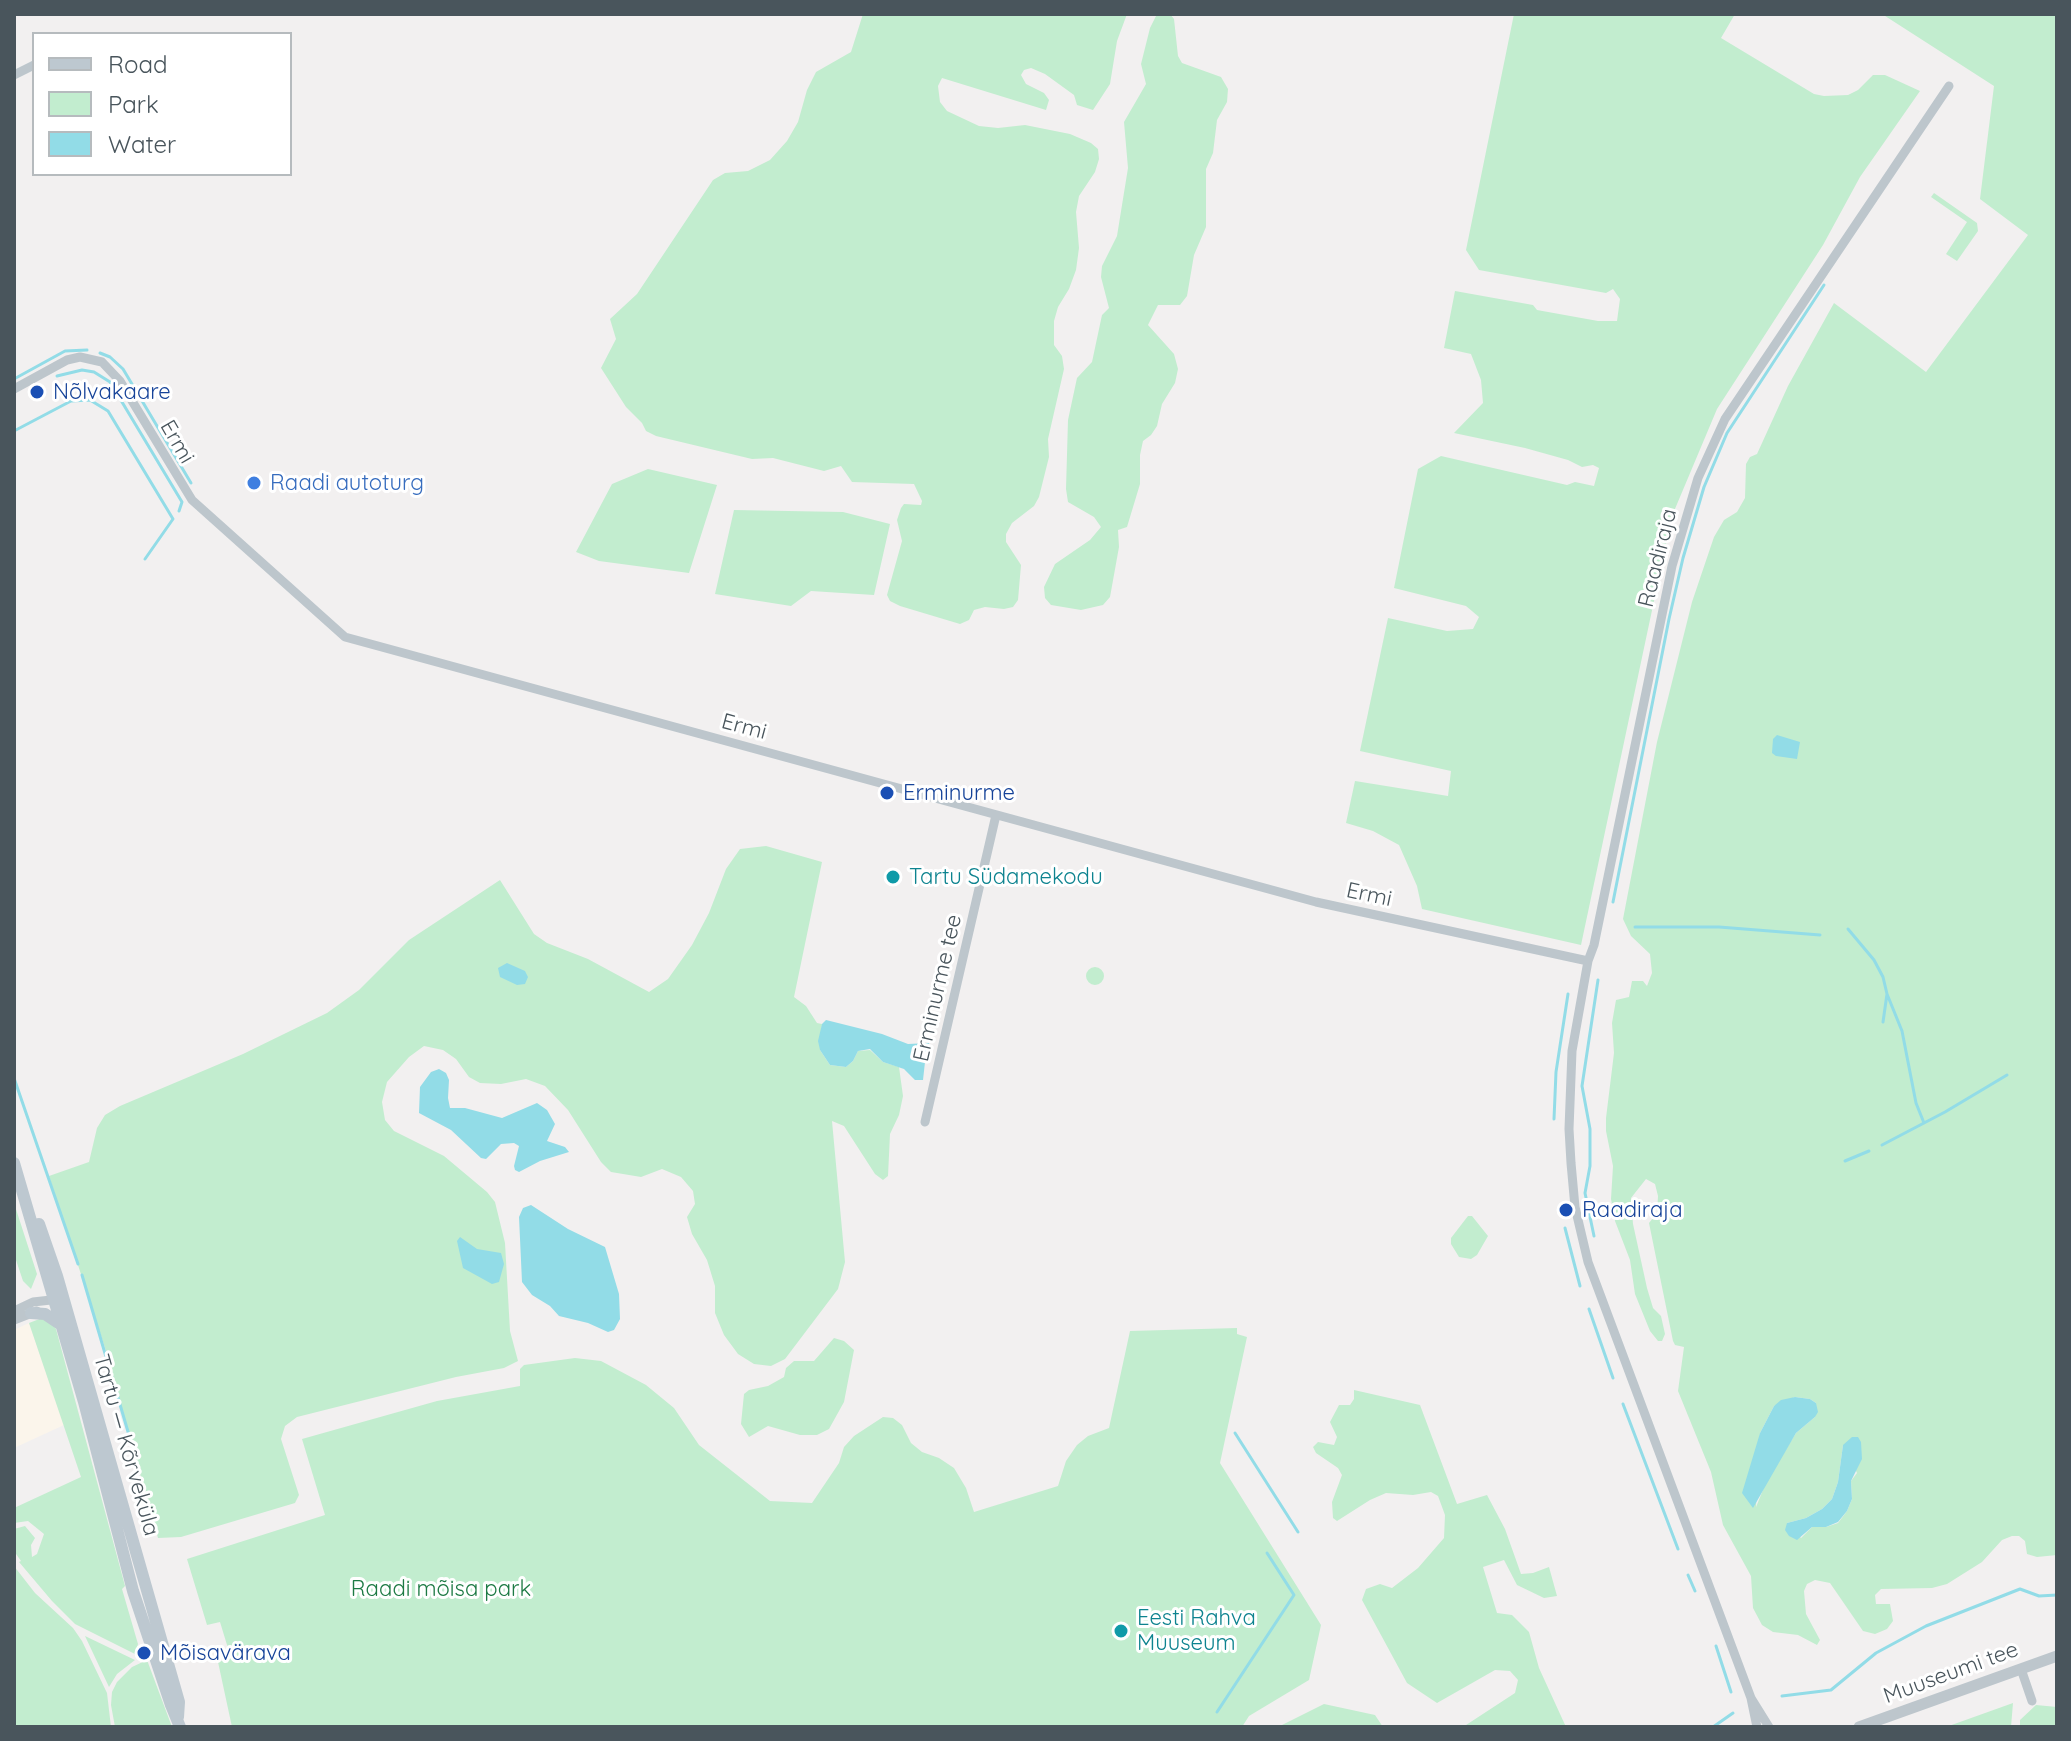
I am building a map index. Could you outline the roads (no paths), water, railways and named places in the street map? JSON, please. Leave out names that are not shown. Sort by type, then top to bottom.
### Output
[{"type":"main road","name":"Tartu — Kõrveküla","points":[[14,1163],[59,1299],[179,1702],[179,1724]]},
{"type":"main road","name":"Tartu — Kõrveküla","points":[[59,1299],[61,1325],[124,1557],[179,1724]]},
{"type":"main road","points":[[31,1313],[45,1314],[61,1325]]},
{"type":"street","points":[[14,75],[32,66]]},
{"type":"street","name":"Raadiraja","points":[[1757,1727],[1751,1698],[1604,1310],[1579,1225],[1573,1195],[1569,1129],[1572,1051],[1588,961],[1594,945],[1672,566],[1685,516],[1707,456],[1725,419],[1949,86]]},
{"type":"street","name":"Ermi","points":[[14,389],[67,360],[80,357],[102,362],[120,381],[192,500],[345,637],[1316,902],[1588,961]]},
{"type":"street","name":"Erminurme tee","points":[[925,1122],[996,815]]},
{"type":"street","points":[[14,1311],[33,1302],[59,1299]]},
{"type":"street","points":[[14,1320],[59,1299]]},
{"type":"street","name":"Muuseumi tee","points":[[1859,1727],[2057,1656]]},
{"type":"street","points":[[2021,1669],[2032,1701]]},
{"type":"street","name":"Raadiraja","points":[[1751,1698],[1769,1727]]},
{"type":"water","points":[[1777,735],[1800,742],[1797,759],[1772,753],[1773,739]]},
{"type":"water","points":[[507,963],[525,971],[528,977],[525,984],[517,985],[500,977],[498,968]]},
{"type":"water","points":[[826,1020],[908,1044],[929,1043],[931,1053],[925,1062],[923,1080],[915,1080],[904,1069],[883,1062],[870,1049],[858,1051],[846,1067],[830,1065],[818,1041]]},
{"type":"water","points":[[439,1069],[446,1073],[449,1080],[450,1108],[465,1108],[502,1118],[537,1103],[547,1110],[555,1124],[547,1141],[565,1147],[569,1152],[540,1161],[519,1172],[514,1166],[519,1146],[514,1143],[501,1144],[486,1159],[481,1158],[451,1130],[419,1113],[420,1087],[431,1072]]},
{"type":"water","points":[[531,1205],[568,1229],[605,1247],[619,1294],[620,1319],[614,1330],[608,1332],[559,1316],[532,1295],[522,1282],[519,1217],[523,1208]]},
{"type":"water","points":[[460,1237],[477,1249],[501,1253],[504,1264],[499,1282],[492,1284],[463,1268],[457,1241]]},
{"type":"water","points":[[1795,1397],[1810,1399],[1816,1403],[1818,1412],[1796,1433],[1753,1508],[1742,1493],[1760,1433],[1774,1406],[1781,1400]]},
{"type":"water","points":[[1852,1437],[1858,1437],[1861,1442],[1862,1459],[1851,1481],[1852,1499],[1847,1511],[1838,1522],[1826,1527],[1812,1527],[1797,1540],[1789,1536],[1785,1530],[1787,1523],[1806,1518],[1832,1499],[1838,1482],[1843,1445]]},
{"type":"waterway","points":[[1613,902],[1669,619],[1704,487],[1727,433],[1824,285]]},
{"type":"waterway","points":[[14,379],[65,351],[87,350]]},
{"type":"waterway","points":[[100,353],[110,357],[123,369],[191,483]]},
{"type":"waterway","points":[[57,376],[82,370],[94,372],[110,382],[182,502],[179,511]]},
{"type":"waterway","points":[[14,431],[71,401],[90,400],[108,411],[173,519],[145,559]]},
{"type":"waterway","points":[[1635,927],[1719,927],[1820,935]]},
{"type":"waterway","points":[[1848,929],[1874,960],[1883,977],[1887,994],[1883,1022]]},
{"type":"waterway","points":[[1594,1236],[1585,1193],[1590,1166],[1590,1129],[1582,1086],[1598,980]]},
{"type":"waterway","points":[[1554,1119],[1556,1072],[1568,994]]},
{"type":"waterway","points":[[1887,994],[1902,1031],[1916,1103],[1924,1123]]},
{"type":"waterway","points":[[1882,1145],[2007,1075]]},
{"type":"waterway","points":[[14,1078],[78,1264]]},
{"type":"waterway","points":[[1845,1161],[1869,1151]]},
{"type":"waterway","points":[[1565,1228],[1580,1286]]},
{"type":"waterway","points":[[82,1275],[131,1442]]},
{"type":"waterway","points":[[1589,1309],[1613,1378]]},
{"type":"waterway","points":[[1623,1404],[1678,1549]]},
{"type":"waterway","points":[[1235,1433],[1298,1532]]},
{"type":"waterway","points":[[1217,1712],[1294,1595],[1267,1553]]},
{"type":"waterway","points":[[1688,1575],[1695,1591]]},
{"type":"waterway","points":[[1782,1696],[1831,1690],[1876,1653],[1926,1626],[2020,1589],[2039,1596],[2057,1595]]},
{"type":"waterway","points":[[1716,1646],[1731,1692]]},
{"type":"waterway","points":[[1713,1727],[1733,1713]]},
{"type":"place","name":"Nõlvakaare","points":[[37,392]]},
{"type":"place","name":"Raadi autoturg","points":[[254,483]]},
{"type":"place","name":"Erminurme","points":[[887,793]]},
{"type":"place","name":"Tartu Südamekodu","points":[[893,877]]},
{"type":"place","name":"Raadiraja","points":[[1566,1210]]},
{"type":"place","name":"Eesti Rahva Muuseum","points":[[1121,1631]]},
{"type":"place","name":"Mõisavärava","points":[[144,1653]]},
{"type":"park label","name":"Raadi mõisa park","points":[[441,1589]]}]
